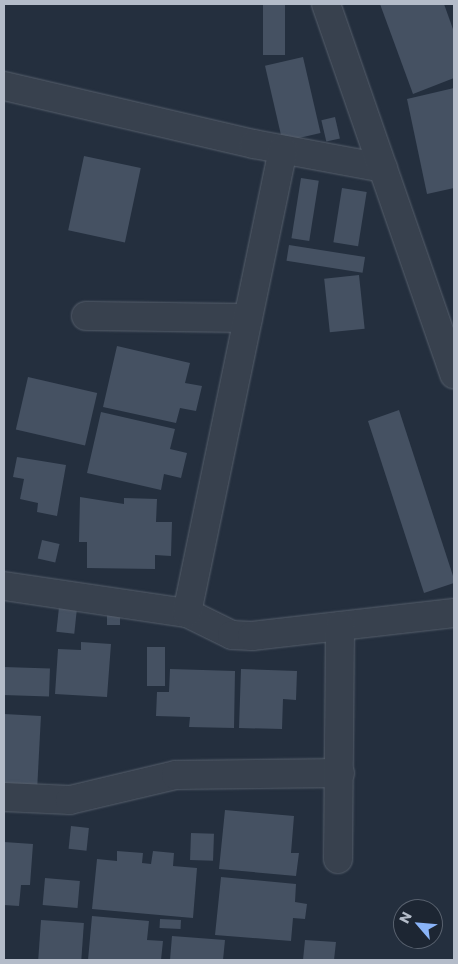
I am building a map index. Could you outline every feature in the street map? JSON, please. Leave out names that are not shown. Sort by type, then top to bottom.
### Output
[{"type":"street","points":[[326,4],[454,374]]},
{"type":"street","points":[[4,86],[283,150],[382,168]]},
{"type":"street","points":[[187,613],[283,150]]},
{"type":"street","points":[[86,316],[248,318]]},
{"type":"street","points":[[4,586],[187,613],[232,635],[340,626],[454,613]]},
{"type":"street","points":[[338,859],[340,626]]},
{"type":"street","points":[[4,797],[70,800],[176,775],[340,773]]},
{"type":"building","points":[[263,4],[285,4],[285,55],[263,55]]},
{"type":"building","points":[[380,4],[444,4],[454,32],[454,78],[413,94]]},
{"type":"building","points":[[303,57],[321,133],[283,142],[265,66]]},
{"type":"building","points":[[454,88],[454,188],[427,194],[407,99]]},
{"type":"building","points":[[335,117],[340,138],[326,142],[321,120]]},
{"type":"building","points":[[84,156],[141,168],[125,242],[68,230]]},
{"type":"building","points":[[301,178],[319,181],[309,241],[291,238]]},
{"type":"building","points":[[342,188],[367,192],[358,246],[333,242]]},
{"type":"building","points":[[289,245],[365,257],[363,273],[286,261]]},
{"type":"building","points":[[359,275],[365,329],[330,332],[324,279]]},
{"type":"building","points":[[117,346],[190,363],[185,383],[202,386],[196,411],[180,408],[176,423],[103,407]]},
{"type":"building","points":[[28,377],[97,393],[85,446],[16,430]]},
{"type":"building","points":[[399,410],[454,579],[454,583],[424,593],[368,421]]},
{"type":"building","points":[[101,412],[175,429],[170,449],[187,453],[181,478],[164,474],[161,490],[87,473]]},
{"type":"building","points":[[17,457],[66,465],[57,516],[37,512],[38,503],[20,499],[24,479],[13,477]]},
{"type":"building","points":[[80,497],[124,504],[124,498],[157,499],[156,522],[172,522],[171,556],[155,555],[155,569],[87,568],[87,542],[79,542]]},
{"type":"building","points":[[42,540],[60,544],[55,563],[38,559]]},
{"type":"building","points":[[59,607],[77,609],[74,634],[56,632]]},
{"type":"building","points":[[107,611],[120,611],[120,625],[107,625]]},
{"type":"building","points":[[81,642],[111,644],[107,697],[55,694],[58,649],[81,650]]},
{"type":"building","points":[[147,647],[165,647],[165,686],[147,686]]},
{"type":"building","points":[[4,667],[50,669],[49,697],[4,695]]},
{"type":"building","points":[[170,669],[235,671],[234,728],[189,727],[190,717],[156,716],[157,692],[169,692]]},
{"type":"building","points":[[241,669],[297,671],[296,700],[283,699],[282,729],[239,728]]},
{"type":"building","points":[[4,714],[41,716],[37,786],[4,784]]},
{"type":"building","points":[[225,810],[294,816],[291,853],[299,853],[296,876],[219,869]]},
{"type":"building","points":[[71,826],[89,828],[86,851],[69,849]]},
{"type":"building","points":[[191,833],[214,834],[213,861],[190,860]]},
{"type":"building","points":[[4,842],[33,844],[30,885],[21,885],[19,906],[4,905]]},
{"type":"building","points":[[117,851],[143,853],[142,863],[151,864],[153,851],[174,853],[173,866],[197,868],[193,918],[92,909],[97,859],[117,861]]},
{"type":"building","points":[[221,877],[296,884],[295,902],[307,904],[305,919],[293,918],[291,941],[215,935]]},
{"type":"building","points":[[45,878],[80,881],[78,908],[43,905]]},
{"type":"building","points":[[92,916],[149,921],[147,940],[163,941],[161,960],[88,960]]},
{"type":"building","points":[[160,919],[181,920],[181,929],[160,928]]},
{"type":"building","points":[[41,920],[84,923],[81,960],[38,960]]},
{"type":"building","points":[[172,936],[225,940],[223,960],[170,960]]},
{"type":"building","points":[[305,940],[336,942],[334,960],[303,960]]}]
